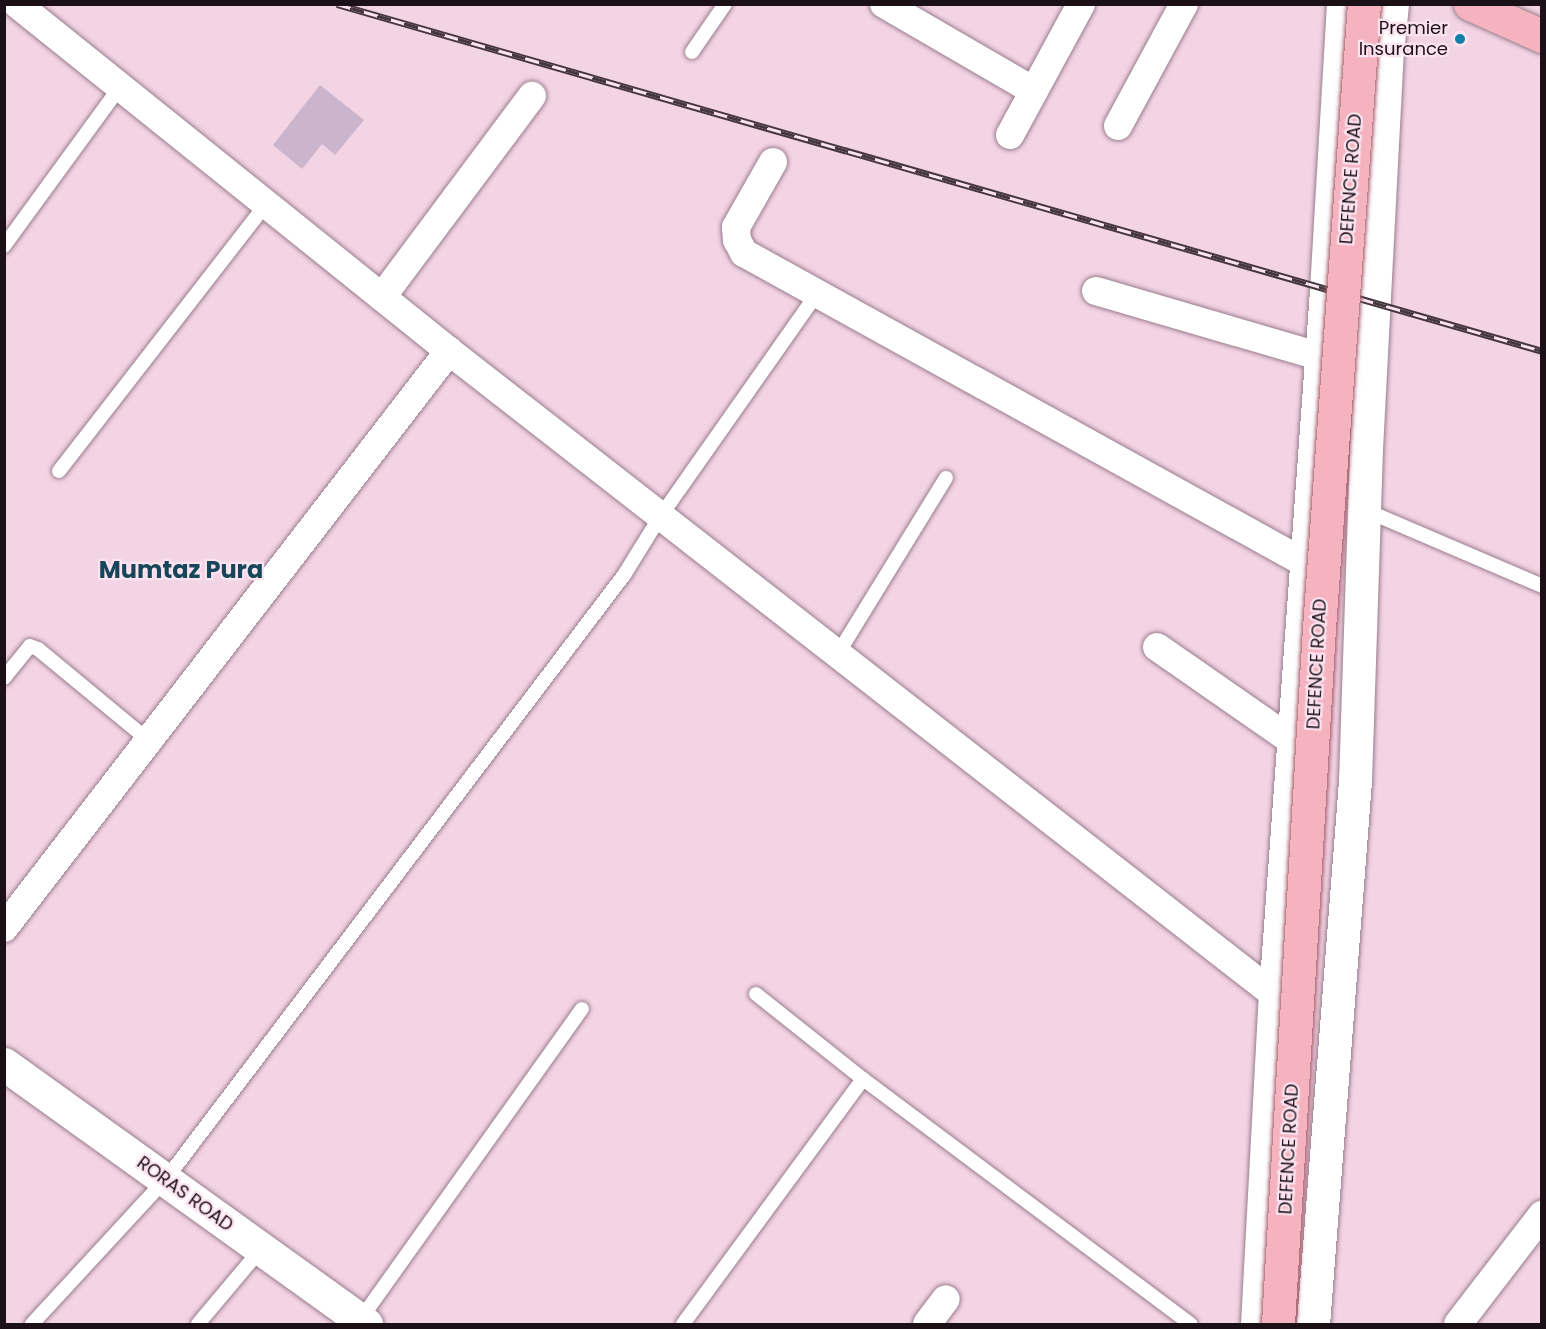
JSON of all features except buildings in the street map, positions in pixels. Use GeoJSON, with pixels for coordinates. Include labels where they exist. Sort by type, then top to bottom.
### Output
{"type":"FeatureCollection","features":[{"type":"Feature","properties":{"kind":"main road","name":"DEFENCE ROAD"},"geometry":{"type":"LineString","coordinates":[[1278,1324],[1318,628],[1364,4]]}},
{"type":"Feature","properties":{"kind":"main road"},"geometry":{"type":"LineString","coordinates":[[1470,4],[1542,36]]}},
{"type":"Feature","properties":{"kind":"street"},"geometry":{"type":"LineString","coordinates":[[17,4],[449,351],[1275,995]]}},
{"type":"Feature","properties":{"kind":"street"},"geometry":{"type":"LineString","coordinates":[[884,4],[1034,91]]}},
{"type":"Feature","properties":{"kind":"street"},"geometry":{"type":"LineString","coordinates":[[1010,135],[1082,4]]}},
{"type":"Feature","properties":{"kind":"street"},"geometry":{"type":"LineString","coordinates":[[1118,126],[1184,4]]}},
{"type":"Feature","properties":{"kind":"street"},"geometry":{"type":"LineString","coordinates":[[1257,1324],[1275,995],[1321,357],[1343,4]]}},
{"type":"Feature","properties":{"kind":"street"},"geometry":{"type":"LineString","coordinates":[[1312,1324],[1355,781],[1386,62],[1392,4]]}},
{"type":"Feature","properties":{"kind":"street"},"geometry":{"type":"LineString","coordinates":[[382,297],[532,96]]}},
{"type":"Feature","properties":{"kind":"street"},"geometry":{"type":"LineString","coordinates":[[774,162],[736,228],[737,240],[744,253],[1305,562]]}},
{"type":"Feature","properties":{"kind":"street"},"geometry":{"type":"LineString","coordinates":[[1095,291],[1321,357]]}},
{"type":"Feature","properties":{"kind":"street"},"geometry":{"type":"LineString","coordinates":[[4,928],[449,351]]}},
{"type":"Feature","properties":{"kind":"street"},"geometry":{"type":"LineString","coordinates":[[1157,647],[1292,741]]}},
{"type":"Feature","properties":{"kind":"street","name":"RORAS ROAD"},"geometry":{"type":"LineString","coordinates":[[4,1064],[363,1322]]}},
{"type":"Feature","properties":{"kind":"street"},"geometry":{"type":"LineString","coordinates":[[1458,1324],[1542,1215]]}},
{"type":"Feature","properties":{"kind":"street"},"geometry":{"type":"LineString","coordinates":[[927,1324],[946,1299]]}},
{"type":"Feature","properties":{"kind":"lane"},"geometry":{"type":"LineString","coordinates":[[4,8],[9,4]]}},
{"type":"Feature","properties":{"kind":"lane"},"geometry":{"type":"LineString","coordinates":[[692,52],[725,4]]}},
{"type":"Feature","properties":{"kind":"lane"},"geometry":{"type":"LineString","coordinates":[[4,246],[120,87]]}},
{"type":"Feature","properties":{"kind":"lane"},"geometry":{"type":"LineString","coordinates":[[59,471],[266,204]]}},
{"type":"Feature","properties":{"kind":"lane"},"geometry":{"type":"LineString","coordinates":[[32,1324],[166,1179],[624,575],[660,517],[818,292]]}},
{"type":"Feature","properties":{"kind":"lane"},"geometry":{"type":"LineString","coordinates":[[837,655],[946,478]]}},
{"type":"Feature","properties":{"kind":"lane"},"geometry":{"type":"LineString","coordinates":[[1365,510],[1542,586]]}},
{"type":"Feature","properties":{"kind":"lane"},"geometry":{"type":"LineString","coordinates":[[4,678],[30,646],[38,649],[148,740]]}},
{"type":"Feature","properties":{"kind":"lane"},"geometry":{"type":"LineString","coordinates":[[756,994],[863,1080],[1190,1324]]}},
{"type":"Feature","properties":{"kind":"lane"},"geometry":{"type":"LineString","coordinates":[[363,1322],[582,1009]]}},
{"type":"Feature","properties":{"kind":"lane"},"geometry":{"type":"LineString","coordinates":[[683,1324],[863,1080]]}},
{"type":"Feature","properties":{"kind":"lane"},"geometry":{"type":"LineString","coordinates":[[198,1324],[261,1250]]}},
{"type":"Feature","properties":{"kind":"railway"},"geometry":{"type":"LineString","coordinates":[[337,4],[1542,351]]}},
{"type":"Feature","properties":{"kind":"place","name":"Premier Insurance"},"geometry":{"type":"Point","coordinates":[1460,39]}},
{"type":"Feature","properties":{"kind":"district","name":"Mumtaz Pura"},"geometry":{"type":"Point","coordinates":[181,570]}}]}
